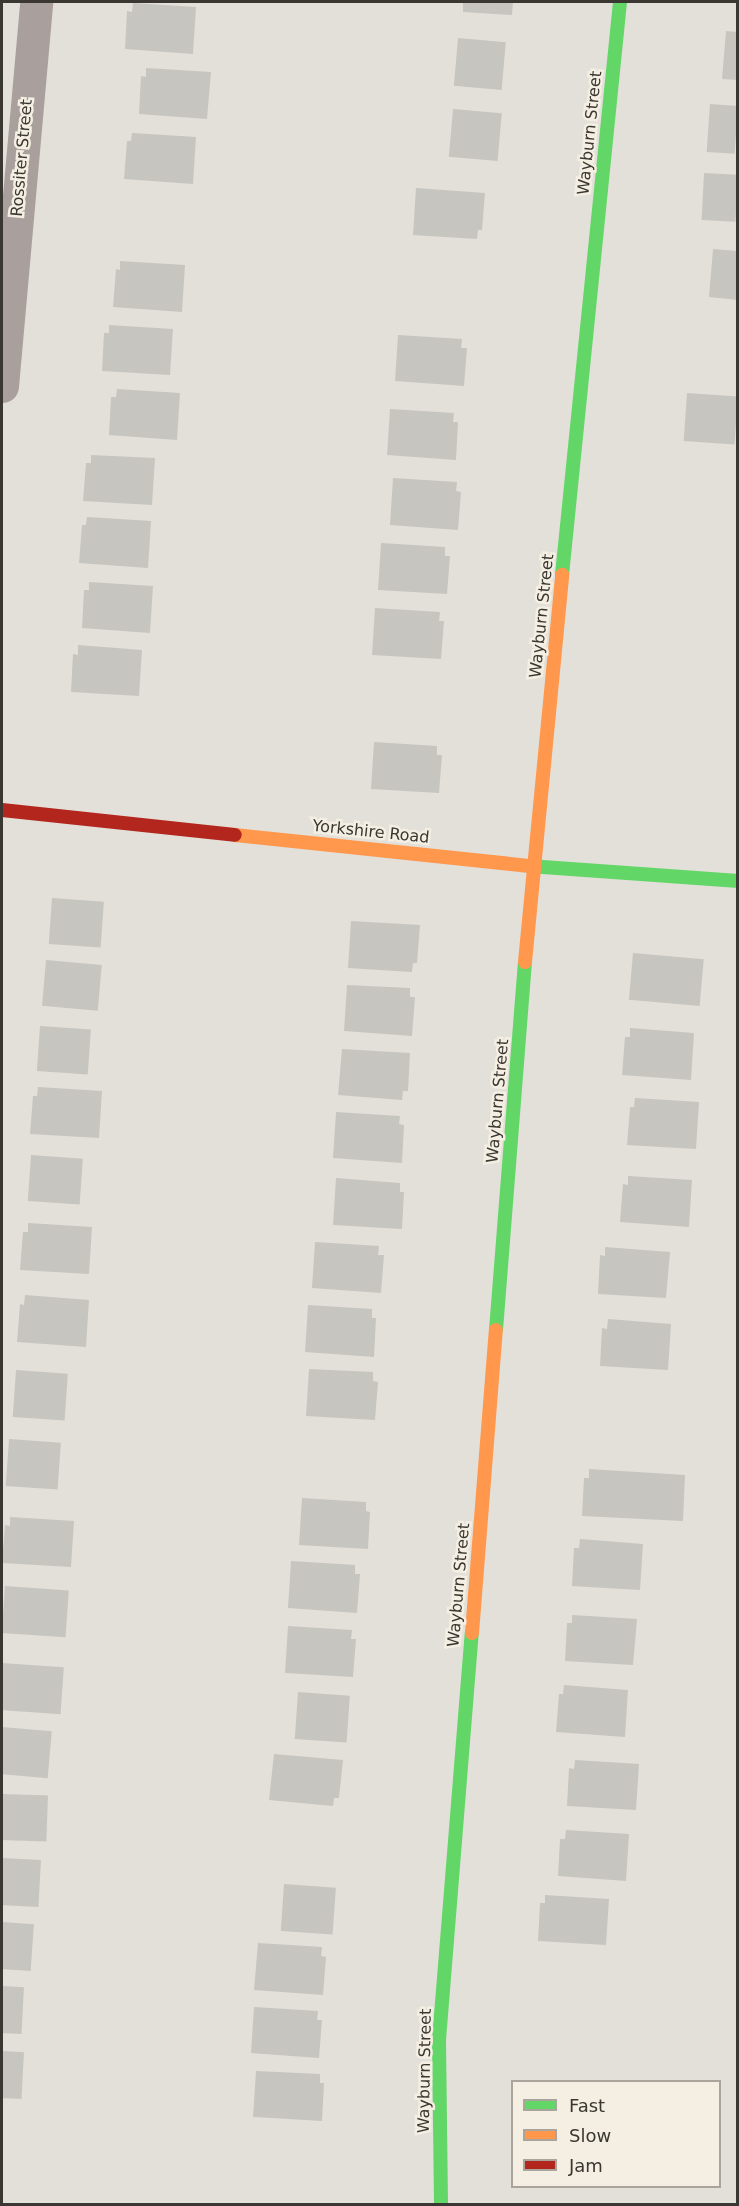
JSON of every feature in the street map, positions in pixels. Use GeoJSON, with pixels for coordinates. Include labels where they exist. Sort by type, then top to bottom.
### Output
{"type":"FeatureCollection","features":[{"type":"Feature","properties":{"kind":"street","name":"Rossiter Street"},"geometry":{"type":"LineString","coordinates":[[2,386],[36,2]]}},
{"type":"Feature","properties":{"kind":"street","name":"Wayburn Street"},"geometry":{"type":"LineString","coordinates":[[441,2205],[440,2029],[533,866],[620,2]]}},
{"type":"Feature","properties":{"kind":"street","name":"Yorkshire Road"},"geometry":{"type":"LineString","coordinates":[[2,810],[533,866],[738,881]]}},
{"type":"Feature","properties":{"kind":"building"},"geometry":{"type":"Polygon","coordinates":[[[463,2],[513,2],[512,15],[463,12],[463,2]]]}},
{"type":"Feature","properties":{"kind":"building"},"geometry":{"type":"Polygon","coordinates":[[[133,3],[196,7],[193,54],[125,49],[127,11],[132,12],[133,3]]]}},
{"type":"Feature","properties":{"kind":"building"},"geometry":{"type":"Polygon","coordinates":[[[726,31],[738,32],[738,80],[722,79],[726,31]]]}},
{"type":"Feature","properties":{"kind":"building"},"geometry":{"type":"Polygon","coordinates":[[[458,38],[506,42],[502,90],[454,86],[458,38]]]}},
{"type":"Feature","properties":{"kind":"building"},"geometry":{"type":"Polygon","coordinates":[[[146,68],[211,72],[207,119],[139,114],[141,76],[146,77],[146,68]]]}},
{"type":"Feature","properties":{"kind":"building"},"geometry":{"type":"Polygon","coordinates":[[[710,104],[738,106],[735,154],[707,152],[710,104]]]}},
{"type":"Feature","properties":{"kind":"building"},"geometry":{"type":"Polygon","coordinates":[[[453,109],[502,113],[498,161],[449,157],[453,109]]]}},
{"type":"Feature","properties":{"kind":"building"},"geometry":{"type":"Polygon","coordinates":[[[132,133],[196,137],[193,184],[124,179],[127,141],[131,141],[132,133]]]}},
{"type":"Feature","properties":{"kind":"building"},"geometry":{"type":"Polygon","coordinates":[[[704,173],[738,175],[735,222],[702,220],[704,173]]]}},
{"type":"Feature","properties":{"kind":"building"},"geometry":{"type":"Polygon","coordinates":[[[416,188],[485,193],[482,230],[478,230],[477,239],[413,235],[416,188]]]}},
{"type":"Feature","properties":{"kind":"building"},"geometry":{"type":"Polygon","coordinates":[[[713,249],[738,251],[738,300],[709,297],[713,249]]]}},
{"type":"Feature","properties":{"kind":"building"},"geometry":{"type":"Polygon","coordinates":[[[120,261],[185,265],[182,312],[113,307],[116,269],[120,270],[120,261]]]}},
{"type":"Feature","properties":{"kind":"building"},"geometry":{"type":"Polygon","coordinates":[[[109,325],[173,329],[170,375],[102,371],[104,333],[109,333],[109,325]]]}},
{"type":"Feature","properties":{"kind":"building"},"geometry":{"type":"Polygon","coordinates":[[[398,335],[462,339],[461,348],[467,348],[464,386],[395,381],[398,335]]]}},
{"type":"Feature","properties":{"kind":"building"},"geometry":{"type":"Polygon","coordinates":[[[117,389],[180,393],[177,440],[109,435],[111,397],[116,397],[117,389]]]}},
{"type":"Feature","properties":{"kind":"building"},"geometry":{"type":"Polygon","coordinates":[[[687,393],[738,397],[735,444],[684,441],[687,393]]]}},
{"type":"Feature","properties":{"kind":"building"},"geometry":{"type":"Polygon","coordinates":[[[390,409],[454,413],[453,422],[458,422],[456,460],[387,455],[390,409]]]}},
{"type":"Feature","properties":{"kind":"building"},"geometry":{"type":"Polygon","coordinates":[[[91,455],[155,458],[152,505],[83,501],[86,463],[91,463],[91,455]]]}},
{"type":"Feature","properties":{"kind":"building"},"geometry":{"type":"Polygon","coordinates":[[[393,478],[457,482],[456,491],[461,492],[458,530],[390,525],[393,478]]]}},
{"type":"Feature","properties":{"kind":"building"},"geometry":{"type":"Polygon","coordinates":[[[87,517],[151,521],[148,568],[79,563],[82,525],[86,525],[87,517]]]}},
{"type":"Feature","properties":{"kind":"building"},"geometry":{"type":"Polygon","coordinates":[[[381,543],[445,547],[445,556],[450,556],[447,594],[378,590],[381,543]]]}},
{"type":"Feature","properties":{"kind":"building"},"geometry":{"type":"Polygon","coordinates":[[[89,582],[153,586],[150,633],[82,628],[84,590],[89,590],[89,582]]]}},
{"type":"Feature","properties":{"kind":"building"},"geometry":{"type":"Polygon","coordinates":[[[375,608],[440,612],[439,621],[444,621],[441,659],[372,655],[375,608]]]}},
{"type":"Feature","properties":{"kind":"building"},"geometry":{"type":"Polygon","coordinates":[[[78,645],[142,650],[139,696],[71,692],[73,654],[78,655],[78,645]]]}},
{"type":"Feature","properties":{"kind":"building"},"geometry":{"type":"Polygon","coordinates":[[[374,742],[437,746],[437,755],[442,755],[439,793],[371,789],[374,742]]]}},
{"type":"Feature","properties":{"kind":"building"},"geometry":{"type":"Polygon","coordinates":[[[52,898],[104,902],[101,948],[49,944],[52,898]]]}},
{"type":"Feature","properties":{"kind":"building"},"geometry":{"type":"Polygon","coordinates":[[[351,921],[420,925],[417,963],[413,963],[412,972],[348,968],[351,921]]]}},
{"type":"Feature","properties":{"kind":"building"},"geometry":{"type":"Polygon","coordinates":[[[633,953],[704,959],[700,1006],[629,1000],[633,953]]]}},
{"type":"Feature","properties":{"kind":"building"},"geometry":{"type":"Polygon","coordinates":[[[46,960],[102,965],[98,1011],[42,1006],[46,960]]]}},
{"type":"Feature","properties":{"kind":"building"},"geometry":{"type":"Polygon","coordinates":[[[347,985],[410,988],[410,997],[415,997],[412,1036],[344,1031],[347,985]]]}},
{"type":"Feature","properties":{"kind":"building"},"geometry":{"type":"Polygon","coordinates":[[[40,1026],[91,1030],[88,1074],[37,1071],[40,1026]]]}},
{"type":"Feature","properties":{"kind":"building"},"geometry":{"type":"Polygon","coordinates":[[[630,1028],[694,1033],[691,1080],[622,1075],[625,1037],[630,1037],[630,1028]]]}},
{"type":"Feature","properties":{"kind":"building"},"geometry":{"type":"Polygon","coordinates":[[[342,1049],[410,1053],[408,1091],[403,1091],[402,1100],[338,1095],[342,1049]]]}},
{"type":"Feature","properties":{"kind":"building"},"geometry":{"type":"Polygon","coordinates":[[[38,1087],[102,1091],[99,1138],[30,1134],[33,1096],[37,1096],[38,1087]]]}},
{"type":"Feature","properties":{"kind":"building"},"geometry":{"type":"Polygon","coordinates":[[[635,1098],[699,1102],[696,1149],[627,1145],[630,1107],[634,1107],[635,1098]]]}},
{"type":"Feature","properties":{"kind":"building"},"geometry":{"type":"Polygon","coordinates":[[[336,1112],[400,1116],[399,1124],[404,1125],[402,1163],[333,1158],[336,1112]]]}},
{"type":"Feature","properties":{"kind":"building"},"geometry":{"type":"Polygon","coordinates":[[[31,1155],[83,1159],[80,1205],[28,1201],[31,1155]]]}},
{"type":"Feature","properties":{"kind":"building"},"geometry":{"type":"Polygon","coordinates":[[[628,1176],[692,1180],[689,1227],[620,1222],[623,1184],[628,1185],[628,1176]]]}},
{"type":"Feature","properties":{"kind":"building"},"geometry":{"type":"Polygon","coordinates":[[[336,1178],[400,1183],[400,1192],[404,1192],[402,1229],[333,1225],[336,1178]]]}},
{"type":"Feature","properties":{"kind":"building"},"geometry":{"type":"Polygon","coordinates":[[[28,1223],[92,1227],[89,1274],[20,1270],[23,1232],[28,1232],[28,1223]]]}},
{"type":"Feature","properties":{"kind":"building"},"geometry":{"type":"Polygon","coordinates":[[[315,1242],[379,1246],[378,1255],[384,1255],[381,1293],[312,1288],[315,1242]]]}},
{"type":"Feature","properties":{"kind":"building"},"geometry":{"type":"Polygon","coordinates":[[[605,1247],[670,1252],[666,1298],[598,1294],[600,1255],[605,1256],[605,1247]]]}},
{"type":"Feature","properties":{"kind":"building"},"geometry":{"type":"Polygon","coordinates":[[[25,1295],[89,1300],[86,1347],[17,1342],[20,1304],[24,1305],[25,1295]]]}},
{"type":"Feature","properties":{"kind":"building"},"geometry":{"type":"Polygon","coordinates":[[[308,1305],[372,1309],[372,1318],[376,1318],[374,1357],[305,1352],[308,1305]]]}},
{"type":"Feature","properties":{"kind":"building"},"geometry":{"type":"Polygon","coordinates":[[[608,1319],[671,1324],[668,1370],[600,1366],[602,1328],[607,1329],[608,1319]]]}},
{"type":"Feature","properties":{"kind":"building"},"geometry":{"type":"Polygon","coordinates":[[[309,1369],[373,1372],[373,1381],[378,1382],[375,1420],[306,1416],[309,1369]]]}},
{"type":"Feature","properties":{"kind":"building"},"geometry":{"type":"Polygon","coordinates":[[[16,1370],[68,1374],[65,1421],[13,1417],[16,1370]]]}},
{"type":"Feature","properties":{"kind":"building"},"geometry":{"type":"Polygon","coordinates":[[[9,1439],[61,1443],[58,1490],[6,1486],[9,1439]]]}},
{"type":"Feature","properties":{"kind":"building"},"geometry":{"type":"Polygon","coordinates":[[[589,1469],[685,1475],[683,1521],[582,1516],[584,1478],[589,1478],[589,1469]]]}},
{"type":"Feature","properties":{"kind":"building"},"geometry":{"type":"Polygon","coordinates":[[[302,1498],[366,1502],[366,1511],[370,1512],[368,1549],[299,1545],[302,1498]]]}},
{"type":"Feature","properties":{"kind":"building"},"geometry":{"type":"Polygon","coordinates":[[[10,1517],[74,1521],[71,1567],[2,1563],[5,1525],[10,1526],[10,1517]]]}},
{"type":"Feature","properties":{"kind":"building"},"geometry":{"type":"Polygon","coordinates":[[[580,1539],[643,1544],[640,1590],[572,1586],[574,1548],[579,1548],[580,1539]]]}},
{"type":"Feature","properties":{"kind":"building"},"geometry":{"type":"Polygon","coordinates":[[[291,1561],[355,1565],[355,1574],[360,1574],[357,1613],[288,1608],[291,1561]]]}},
{"type":"Feature","properties":{"kind":"building"},"geometry":{"type":"Polygon","coordinates":[[[5,1586],[69,1590],[66,1637],[2,1633],[5,1586]]]}},
{"type":"Feature","properties":{"kind":"building"},"geometry":{"type":"Polygon","coordinates":[[[572,1615],[637,1619],[633,1665],[565,1661],[567,1623],[572,1623],[572,1615]]]}},
{"type":"Feature","properties":{"kind":"building"},"geometry":{"type":"Polygon","coordinates":[[[288,1626],[352,1630],[351,1639],[356,1639],[353,1677],[285,1673],[288,1626]]]}},
{"type":"Feature","properties":{"kind":"building"},"geometry":{"type":"Polygon","coordinates":[[[2,1663],[64,1667],[61,1714],[2,1710],[2,1663]]]}},
{"type":"Feature","properties":{"kind":"building"},"geometry":{"type":"Polygon","coordinates":[[[564,1685],[628,1690],[625,1737],[556,1732],[559,1694],[563,1694],[564,1685]]]}},
{"type":"Feature","properties":{"kind":"building"},"geometry":{"type":"Polygon","coordinates":[[[298,1692],[350,1696],[347,1743],[295,1739],[298,1692]]]}},
{"type":"Feature","properties":{"kind":"building"},"geometry":{"type":"Polygon","coordinates":[[[2,1727],[52,1731],[48,1778],[2,1774],[2,1727]]]}},
{"type":"Feature","properties":{"kind":"building"},"geometry":{"type":"Polygon","coordinates":[[[274,1754],[343,1760],[339,1798],[334,1798],[333,1806],[269,1800],[274,1754]]]}},
{"type":"Feature","properties":{"kind":"building"},"geometry":{"type":"Polygon","coordinates":[[[575,1760],[639,1764],[636,1810],[567,1806],[569,1768],[574,1769],[575,1760]]]}},
{"type":"Feature","properties":{"kind":"building"},"geometry":{"type":"Polygon","coordinates":[[[2,1794],[48,1796],[46,1842],[2,1840],[2,1794]]]}},
{"type":"Feature","properties":{"kind":"building"},"geometry":{"type":"Polygon","coordinates":[[[566,1830],[629,1834],[626,1881],[558,1876],[560,1839],[565,1839],[566,1830]]]}},
{"type":"Feature","properties":{"kind":"building"},"geometry":{"type":"Polygon","coordinates":[[[2,1858],[41,1860],[38,1907],[2,1905],[2,1858]]]}},
{"type":"Feature","properties":{"kind":"building"},"geometry":{"type":"Polygon","coordinates":[[[284,1884],[336,1888],[333,1935],[281,1931],[284,1884]]]}},
{"type":"Feature","properties":{"kind":"building"},"geometry":{"type":"Polygon","coordinates":[[[545,1895],[609,1899],[606,1945],[538,1941],[540,1903],[545,1903],[545,1895]]]}},
{"type":"Feature","properties":{"kind":"building"},"geometry":{"type":"Polygon","coordinates":[[[2,1922],[34,1924],[31,1971],[2,1969],[2,1922]]]}},
{"type":"Feature","properties":{"kind":"building"},"geometry":{"type":"Polygon","coordinates":[[[258,1943],[322,1947],[321,1956],[326,1957],[323,1995],[254,1990],[258,1943]]]}},
{"type":"Feature","properties":{"kind":"building"},"geometry":{"type":"Polygon","coordinates":[[[2,1986],[24,1987],[22,2034],[2,2033],[2,1986]]]}},
{"type":"Feature","properties":{"kind":"building"},"geometry":{"type":"Polygon","coordinates":[[[254,2007],[318,2011],[317,2020],[322,2020],[319,2058],[251,2053],[254,2007]]]}},
{"type":"Feature","properties":{"kind":"building"},"geometry":{"type":"Polygon","coordinates":[[[2,2051],[24,2052],[22,2099],[2,2098],[2,2051]]]}},
{"type":"Feature","properties":{"kind":"building"},"geometry":{"type":"Polygon","coordinates":[[[256,2071],[320,2074],[320,2083],[324,2083],[322,2121],[253,2117],[256,2071]]]}},
{"type":"Feature","properties":{"kind":"traffic: fast"},"geometry":{"type":"LineString","coordinates":[[562,575],[620,2]]}},
{"type":"Feature","properties":{"kind":"traffic: fast"},"geometry":{"type":"LineString","coordinates":[[529,866],[738,881]]}},
{"type":"Feature","properties":{"kind":"traffic: fast"},"geometry":{"type":"LineString","coordinates":[[496,1330],[525,962]]}},
{"type":"Feature","properties":{"kind":"traffic: fast"},"geometry":{"type":"LineString","coordinates":[[441,2204],[439,2040],[472,1633]]}},
{"type":"Feature","properties":{"kind":"traffic: slow"},"geometry":{"type":"LineString","coordinates":[[525,962],[562,575]]}},
{"type":"Feature","properties":{"kind":"traffic: slow"},"geometry":{"type":"LineString","coordinates":[[235,835],[529,866]]}},
{"type":"Feature","properties":{"kind":"traffic: slow"},"geometry":{"type":"LineString","coordinates":[[472,1633],[496,1330]]}},
{"type":"Feature","properties":{"kind":"traffic: jam"},"geometry":{"type":"LineString","coordinates":[[2,810],[235,835]]}}]}
